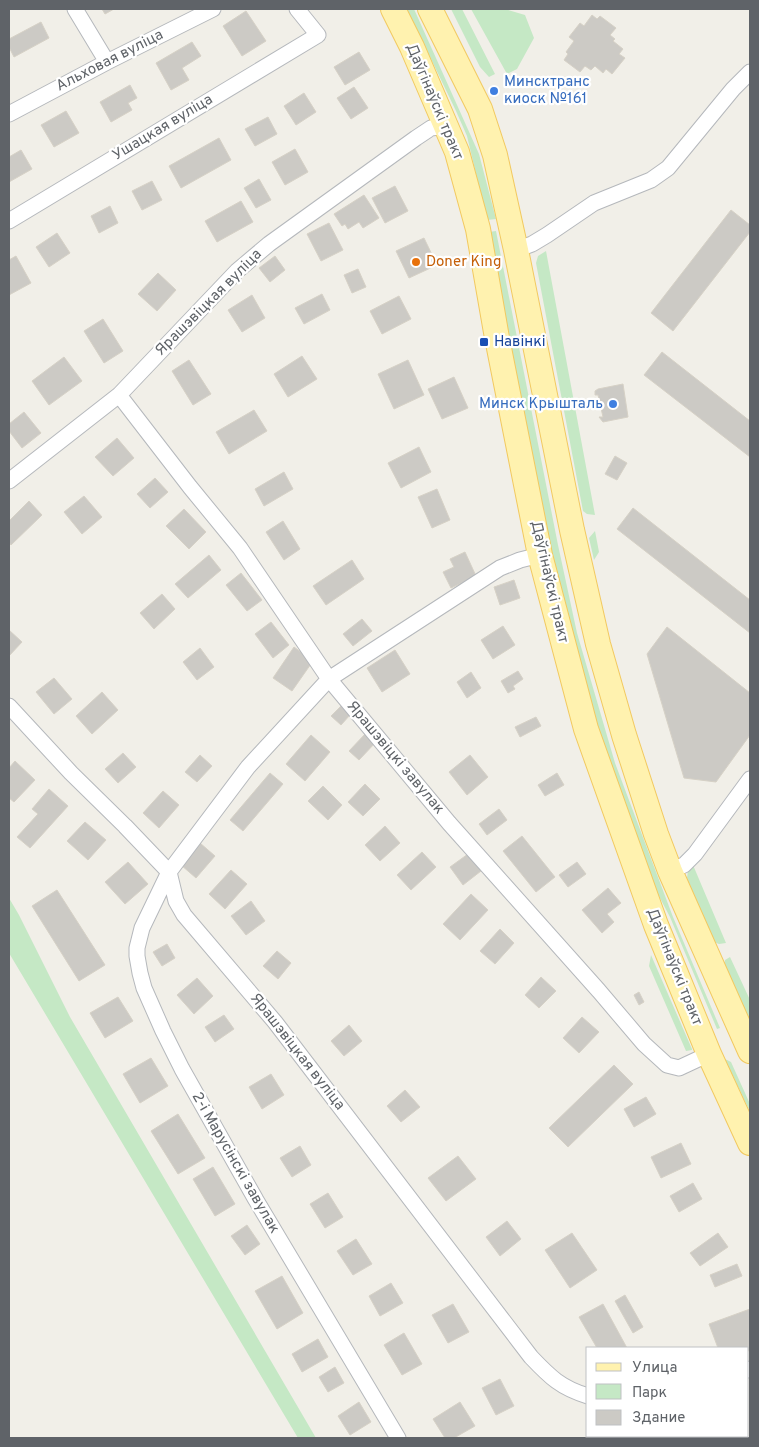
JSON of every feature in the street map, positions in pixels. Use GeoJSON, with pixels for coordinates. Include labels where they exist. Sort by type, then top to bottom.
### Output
{"type":"FeatureCollection","features":[{"type":"Feature","properties":{"kind":"main road","name":"Даўгінаўскі тракт"},"geometry":{"type":"LineString","coordinates":[[393,9],[447,126],[457,152],[478,229],[497,338],[540,555],[586,729],[656,925],[709,1054],[750,1143]]}},
{"type":"Feature","properties":{"kind":"main road"},"geometry":{"type":"LineString","coordinates":[[430,9],[480,109],[495,156],[516,250],[572,530],[598,644],[624,735],[670,871],[747,1045],[709,1054]]}},
{"type":"Feature","properties":{"kind":"street"},"geometry":{"type":"LineString","coordinates":[[75,9],[107,62]]}},
{"type":"Feature","properties":{"kind":"street","name":"Альховая вуліца"},"geometry":{"type":"LineString","coordinates":[[9,114],[213,9]]}},
{"type":"Feature","properties":{"kind":"street","name":"Ушацкая вуліца"},"geometry":{"type":"LineString","coordinates":[[9,221],[318,35],[297,9]]}},
{"type":"Feature","properties":{"kind":"street"},"geometry":{"type":"LineString","coordinates":[[516,250],[548,235],[594,203],[651,180],[668,168],[750,72]]}},
{"type":"Feature","properties":{"kind":"street","name":"Ярашэвіцкая вуліца"},"geometry":{"type":"LineString","coordinates":[[9,481],[119,395],[237,270],[269,244],[423,133],[431,128],[447,126]]}},
{"type":"Feature","properties":{"kind":"street","name":"Ярашэвіцкі завулак"},"geometry":{"type":"LineString","coordinates":[[119,395],[240,548],[329,679],[449,823],[644,1044],[667,1065],[679,1068],[709,1054]]}},
{"type":"Feature","properties":{"kind":"street","name":"2-і Марусінскі завулак"},"geometry":{"type":"LineString","coordinates":[[398,1438],[222,1141],[182,1069],[152,1007],[140,973],[137,956],[138,938],[169,872],[248,767],[329,679],[500,568],[540,555]]}},
{"type":"Feature","properties":{"kind":"street"},"geometry":{"type":"LineString","coordinates":[[9,706],[71,773],[169,872]]}},
{"type":"Feature","properties":{"kind":"street"},"geometry":{"type":"LineString","coordinates":[[670,871],[684,865],[695,854],[750,780]]}},
{"type":"Feature","properties":{"kind":"street","name":"Ярашэвіцкая вуліца"},"geometry":{"type":"LineString","coordinates":[[169,872],[174,896],[184,915],[275,1022],[530,1357],[557,1382],[572,1391],[586,1395]]}},
{"type":"Feature","properties":{"kind":"green space"},"geometry":{"type":"Polygon","coordinates":[[[407,9],[414,9],[479,154],[496,219],[487,220],[467,136],[407,9]]]}},
{"type":"Feature","properties":{"kind":"green space"},"geometry":{"type":"Polygon","coordinates":[[[451,9],[462,9],[495,74],[489,77],[480,67],[451,9]]]}},
{"type":"Feature","properties":{"kind":"green space"},"geometry":{"type":"Polygon","coordinates":[[[471,9],[505,9],[525,15],[534,38],[517,69],[507,74],[471,9]]]}},
{"type":"Feature","properties":{"kind":"green space"},"geometry":{"type":"Polygon","coordinates":[[[496,231],[577,633],[615,763],[673,917],[720,1028],[717,1029],[670,917],[651,881],[594,720],[551,550],[489,232],[496,231]]]}},
{"type":"Feature","properties":{"kind":"green space"},"geometry":{"type":"Polygon","coordinates":[[[546,251],[595,515],[587,514],[583,511],[536,263],[538,256],[546,251]]]}},
{"type":"Feature","properties":{"kind":"green space"},"geometry":{"type":"Polygon","coordinates":[[[595,531],[599,552],[594,560],[589,538],[595,531]]]}},
{"type":"Feature","properties":{"kind":"green space"},"geometry":{"type":"Polygon","coordinates":[[[693,865],[726,943],[719,944],[714,942],[687,878],[688,870],[693,865]]]}},
{"type":"Feature","properties":{"kind":"green space"},"geometry":{"type":"Polygon","coordinates":[[[9,898],[70,1017],[316,1438],[298,1438],[9,953],[9,898]]]}},
{"type":"Feature","properties":{"kind":"green space"},"geometry":{"type":"Polygon","coordinates":[[[651,955],[692,1050],[686,1051],[649,966],[651,955]]]}},
{"type":"Feature","properties":{"kind":"green space"},"geometry":{"type":"Polygon","coordinates":[[[730,957],[750,1000],[750,1024],[724,967],[725,960],[730,957]]]}},
{"type":"Feature","properties":{"kind":"green space"},"geometry":{"type":"Polygon","coordinates":[[[725,1059],[731,1062],[750,1104],[750,1112],[725,1059]]]}},
{"type":"Feature","properties":{"kind":"building"},"geometry":{"type":"Polygon","coordinates":[[[102,9],[114,9],[105,14],[102,9]]]}},
{"type":"Feature","properties":{"kind":"building"},"geometry":{"type":"Polygon","coordinates":[[[246,11],[266,41],[242,56],[223,26],[246,11]]]}},
{"type":"Feature","properties":{"kind":"building"},"geometry":{"type":"Polygon","coordinates":[[[592,15],[597,19],[600,16],[616,28],[610,35],[615,39],[613,41],[623,49],[619,54],[625,58],[612,74],[606,69],[603,73],[595,66],[591,70],[585,66],[580,72],[564,60],[568,54],[566,52],[574,41],[569,37],[580,23],[584,26],[592,15]]]}},
{"type":"Feature","properties":{"kind":"building"},"geometry":{"type":"Polygon","coordinates":[[[41,22],[49,38],[14,57],[9,47],[9,39],[41,22]]]}},
{"type":"Feature","properties":{"kind":"building"},"geometry":{"type":"Polygon","coordinates":[[[192,42],[201,56],[182,68],[189,80],[171,90],[156,63],[192,42]]]}},
{"type":"Feature","properties":{"kind":"building"},"geometry":{"type":"Polygon","coordinates":[[[359,52],[370,70],[345,85],[334,67],[359,52]]]}},
{"type":"Feature","properties":{"kind":"building"},"geometry":{"type":"Polygon","coordinates":[[[130,85],[137,98],[128,103],[132,110],[111,122],[100,102],[130,85]]]}},
{"type":"Feature","properties":{"kind":"building"},"geometry":{"type":"Polygon","coordinates":[[[354,87],[368,108],[351,119],[337,98],[354,87]]]}},
{"type":"Feature","properties":{"kind":"building"},"geometry":{"type":"Polygon","coordinates":[[[304,93],[316,112],[296,125],[284,106],[304,93]]]}},
{"type":"Feature","properties":{"kind":"building"},"geometry":{"type":"Polygon","coordinates":[[[66,111],[79,133],[54,147],[41,125],[66,111]]]}},
{"type":"Feature","properties":{"kind":"building"},"geometry":{"type":"Polygon","coordinates":[[[268,117],[277,134],[255,146],[245,129],[268,117]]]}},
{"type":"Feature","properties":{"kind":"building"},"geometry":{"type":"Polygon","coordinates":[[[219,138],[231,160],[181,188],[169,166],[219,138]]]}},
{"type":"Feature","properties":{"kind":"building"},"geometry":{"type":"Polygon","coordinates":[[[295,149],[308,172],[285,185],[272,162],[295,149]]]}},
{"type":"Feature","properties":{"kind":"building"},"geometry":{"type":"Polygon","coordinates":[[[21,150],[32,169],[9,182],[9,157],[21,150]]]}},
{"type":"Feature","properties":{"kind":"building"},"geometry":{"type":"Polygon","coordinates":[[[259,179],[271,200],[256,208],[244,188],[259,179]]]}},
{"type":"Feature","properties":{"kind":"building"},"geometry":{"type":"Polygon","coordinates":[[[152,181],[162,200],[142,210],[132,191],[152,181]]]}},
{"type":"Feature","properties":{"kind":"building"},"geometry":{"type":"Polygon","coordinates":[[[395,186],[408,211],[385,223],[372,198],[395,186]]]}},
{"type":"Feature","properties":{"kind":"building"},"geometry":{"type":"Polygon","coordinates":[[[364,195],[379,218],[363,228],[359,222],[348,229],[345,224],[342,226],[334,214],[364,195]]]}},
{"type":"Feature","properties":{"kind":"building"},"geometry":{"type":"Polygon","coordinates":[[[241,201],[253,222],[217,242],[205,221],[241,201]]]}},
{"type":"Feature","properties":{"kind":"building"},"geometry":{"type":"Polygon","coordinates":[[[110,206],[118,223],[99,233],[91,216],[110,206]]]}},
{"type":"Feature","properties":{"kind":"building"},"geometry":{"type":"Polygon","coordinates":[[[731,210],[750,225],[750,232],[673,331],[651,313],[731,210]]]}},
{"type":"Feature","properties":{"kind":"building"},"geometry":{"type":"Polygon","coordinates":[[[329,223],[343,250],[321,261],[307,234],[329,223]]]}},
{"type":"Feature","properties":{"kind":"building"},"geometry":{"type":"Polygon","coordinates":[[[57,233],[70,253],[49,267],[36,247],[57,233]]]}},
{"type":"Feature","properties":{"kind":"building"},"geometry":{"type":"Polygon","coordinates":[[[424,238],[437,265],[409,278],[396,251],[424,238]]]}},
{"type":"Feature","properties":{"kind":"building"},"geometry":{"type":"Polygon","coordinates":[[[16,256],[31,283],[9,295],[9,260],[16,256]]]}},
{"type":"Feature","properties":{"kind":"building"},"geometry":{"type":"Polygon","coordinates":[[[275,256],[285,270],[270,282],[259,268],[275,256]]]}},
{"type":"Feature","properties":{"kind":"building"},"geometry":{"type":"Polygon","coordinates":[[[358,269],[366,287],[352,293],[344,275],[358,269]]]}},
{"type":"Feature","properties":{"kind":"building"},"geometry":{"type":"Polygon","coordinates":[[[158,273],[176,290],[157,311],[138,294],[158,273]]]}},
{"type":"Feature","properties":{"kind":"building"},"geometry":{"type":"Polygon","coordinates":[[[322,294],[330,310],[304,324],[295,308],[322,294]]]}},
{"type":"Feature","properties":{"kind":"building"},"geometry":{"type":"Polygon","coordinates":[[[252,295],[265,318],[242,332],[228,310],[252,295]]]}},
{"type":"Feature","properties":{"kind":"building"},"geometry":{"type":"Polygon","coordinates":[[[399,296],[411,319],[382,334],[370,311],[399,296]]]}},
{"type":"Feature","properties":{"kind":"building"},"geometry":{"type":"Polygon","coordinates":[[[103,319],[123,351],[104,363],[84,331],[103,319]]]}},
{"type":"Feature","properties":{"kind":"building"},"geometry":{"type":"Polygon","coordinates":[[[662,352],[750,421],[750,457],[644,375],[662,352]]]}},
{"type":"Feature","properties":{"kind":"building"},"geometry":{"type":"Polygon","coordinates":[[[302,356],[317,379],[288,397],[274,374],[302,356]]]}},
{"type":"Feature","properties":{"kind":"building"},"geometry":{"type":"Polygon","coordinates":[[[64,357],[82,381],[49,405],[32,381],[64,357]]]}},
{"type":"Feature","properties":{"kind":"building"},"geometry":{"type":"Polygon","coordinates":[[[189,360],[211,394],[193,405],[172,371],[189,360]]]}},
{"type":"Feature","properties":{"kind":"building"},"geometry":{"type":"Polygon","coordinates":[[[408,360],[424,395],[394,409],[378,374],[408,360]]]}},
{"type":"Feature","properties":{"kind":"building"},"geometry":{"type":"Polygon","coordinates":[[[454,377],[468,408],[442,419],[428,389],[454,377]]]}},
{"type":"Feature","properties":{"kind":"building"},"geometry":{"type":"Polygon","coordinates":[[[623,384],[628,417],[603,422],[599,417],[603,417],[598,395],[595,395],[595,391],[623,384]]]}},
{"type":"Feature","properties":{"kind":"building"},"geometry":{"type":"Polygon","coordinates":[[[254,410],[267,431],[229,454],[216,432],[254,410]]]}},
{"type":"Feature","properties":{"kind":"building"},"geometry":{"type":"Polygon","coordinates":[[[24,412],[41,433],[22,448],[9,431],[9,424],[24,412]]]}},
{"type":"Feature","properties":{"kind":"building"},"geometry":{"type":"Polygon","coordinates":[[[117,438],[134,458],[113,476],[95,457],[117,438]]]}},
{"type":"Feature","properties":{"kind":"building"},"geometry":{"type":"Polygon","coordinates":[[[419,447],[431,472],[401,488],[388,463],[419,447]]]}},
{"type":"Feature","properties":{"kind":"building"},"geometry":{"type":"Polygon","coordinates":[[[615,456],[627,463],[617,480],[605,474],[615,456]]]}},
{"type":"Feature","properties":{"kind":"building"},"geometry":{"type":"Polygon","coordinates":[[[284,472],[293,489],[264,506],[255,489],[284,472]]]}},
{"type":"Feature","properties":{"kind":"building"},"geometry":{"type":"Polygon","coordinates":[[[155,478],[168,492],[150,508],[137,494],[155,478]]]}},
{"type":"Feature","properties":{"kind":"building"},"geometry":{"type":"Polygon","coordinates":[[[437,489],[450,520],[432,528],[418,497],[437,489]]]}},
{"type":"Feature","properties":{"kind":"building"},"geometry":{"type":"Polygon","coordinates":[[[84,496],[102,517],[82,534],[64,512],[84,496]]]}},
{"type":"Feature","properties":{"kind":"building"},"geometry":{"type":"Polygon","coordinates":[[[29,501],[42,515],[11,545],[9,542],[9,521],[29,501]]]}},
{"type":"Feature","properties":{"kind":"building"},"geometry":{"type":"Polygon","coordinates":[[[633,508],[750,600],[750,633],[617,529],[633,508]]]}},
{"type":"Feature","properties":{"kind":"building"},"geometry":{"type":"Polygon","coordinates":[[[184,509],[206,532],[189,549],[166,526],[184,509]]]}},
{"type":"Feature","properties":{"kind":"building"},"geometry":{"type":"Polygon","coordinates":[[[283,521],[300,549],[284,560],[266,532],[283,521]]]}},
{"type":"Feature","properties":{"kind":"building"},"geometry":{"type":"Polygon","coordinates":[[[465,552],[476,576],[451,588],[443,572],[454,567],[450,559],[465,552]]]}},
{"type":"Feature","properties":{"kind":"building"},"geometry":{"type":"Polygon","coordinates":[[[209,555],[221,570],[188,598],[175,584],[209,555]]]}},
{"type":"Feature","properties":{"kind":"building"},"geometry":{"type":"Polygon","coordinates":[[[352,560],[364,579],[326,605],[313,586],[352,560]]]}},
{"type":"Feature","properties":{"kind":"building"},"geometry":{"type":"Polygon","coordinates":[[[241,573],[262,600],[247,611],[226,585],[241,573]]]}},
{"type":"Feature","properties":{"kind":"building"},"geometry":{"type":"Polygon","coordinates":[[[514,580],[520,598],[500,605],[494,587],[514,580]]]}},
{"type":"Feature","properties":{"kind":"building"},"geometry":{"type":"Polygon","coordinates":[[[162,594],[175,609],[154,629],[140,613],[162,594]]]}},
{"type":"Feature","properties":{"kind":"building"},"geometry":{"type":"Polygon","coordinates":[[[362,619],[372,631],[353,646],[343,634],[362,619]]]}},
{"type":"Feature","properties":{"kind":"building"},"geometry":{"type":"Polygon","coordinates":[[[271,622],[289,645],[273,658],[255,634],[271,622]]]}},
{"type":"Feature","properties":{"kind":"building"},"geometry":{"type":"Polygon","coordinates":[[[503,626],[515,645],[493,659],[481,640],[503,626]]]}},
{"type":"Feature","properties":{"kind":"building"},"geometry":{"type":"Polygon","coordinates":[[[667,627],[750,693],[750,735],[716,782],[684,778],[647,654],[667,627]]]}},
{"type":"Feature","properties":{"kind":"building"},"geometry":{"type":"Polygon","coordinates":[[[9,630],[22,642],[9,656],[9,630]]]}},
{"type":"Feature","properties":{"kind":"building"},"geometry":{"type":"Polygon","coordinates":[[[294,647],[313,661],[292,691],[273,678],[294,647]]]}},
{"type":"Feature","properties":{"kind":"building"},"geometry":{"type":"Polygon","coordinates":[[[200,648],[214,667],[197,680],[183,662],[200,648]]]}},
{"type":"Feature","properties":{"kind":"building"},"geometry":{"type":"Polygon","coordinates":[[[395,650],[410,674],[382,692],[367,668],[395,650]]]}},
{"type":"Feature","properties":{"kind":"building"},"geometry":{"type":"Polygon","coordinates":[[[518,671],[523,679],[513,686],[515,689],[508,693],[501,681],[518,671]]]}},
{"type":"Feature","properties":{"kind":"building"},"geometry":{"type":"Polygon","coordinates":[[[471,672],[481,688],[467,698],[457,682],[471,672]]]}},
{"type":"Feature","properties":{"kind":"building"},"geometry":{"type":"Polygon","coordinates":[[[54,678],[72,699],[54,714],[36,692],[54,678]]]}},
{"type":"Feature","properties":{"kind":"building"},"geometry":{"type":"Polygon","coordinates":[[[102,692],[118,710],[92,734],[76,716],[102,692]]]}},
{"type":"Feature","properties":{"kind":"building"},"geometry":{"type":"Polygon","coordinates":[[[341,706],[350,715],[341,725],[331,716],[341,706]]]}},
{"type":"Feature","properties":{"kind":"building"},"geometry":{"type":"Polygon","coordinates":[[[536,717],[541,726],[520,737],[515,727],[536,717]]]}},
{"type":"Feature","properties":{"kind":"building"},"geometry":{"type":"Polygon","coordinates":[[[366,733],[376,742],[359,760],[349,751],[366,733]]]}},
{"type":"Feature","properties":{"kind":"building"},"geometry":{"type":"Polygon","coordinates":[[[311,735],[330,752],[305,781],[286,764],[311,735]]]}},
{"type":"Feature","properties":{"kind":"building"},"geometry":{"type":"Polygon","coordinates":[[[123,753],[136,767],[118,783],[105,769],[123,753]]]}},
{"type":"Feature","properties":{"kind":"building"},"geometry":{"type":"Polygon","coordinates":[[[200,755],[212,766],[197,782],[185,772],[200,755]]]}},
{"type":"Feature","properties":{"kind":"building"},"geometry":{"type":"Polygon","coordinates":[[[470,755],[488,777],[467,795],[449,772],[470,755]]]}},
{"type":"Feature","properties":{"kind":"building"},"geometry":{"type":"Polygon","coordinates":[[[15,761],[35,780],[14,802],[9,798],[9,768],[15,761]]]}},
{"type":"Feature","properties":{"kind":"building"},"geometry":{"type":"Polygon","coordinates":[[[270,773],[283,784],[243,831],[230,820],[270,773]]]}},
{"type":"Feature","properties":{"kind":"building"},"geometry":{"type":"Polygon","coordinates":[[[557,773],[564,785],[545,796],[538,785],[557,773]]]}},
{"type":"Feature","properties":{"kind":"building"},"geometry":{"type":"Polygon","coordinates":[[[365,784],[380,799],[363,816],[348,802],[365,784]]]}},
{"type":"Feature","properties":{"kind":"building"},"geometry":{"type":"Polygon","coordinates":[[[323,786],[342,805],[328,820],[308,801],[323,786]]]}},
{"type":"Feature","properties":{"kind":"building"},"geometry":{"type":"Polygon","coordinates":[[[49,789],[68,806],[30,848],[17,837],[38,814],[32,809],[49,789]]]}},
{"type":"Feature","properties":{"kind":"building"},"geometry":{"type":"Polygon","coordinates":[[[163,791],[179,805],[159,828],[143,813],[163,791]]]}},
{"type":"Feature","properties":{"kind":"building"},"geometry":{"type":"Polygon","coordinates":[[[499,809],[507,820],[487,835],[479,824],[499,809]]]}},
{"type":"Feature","properties":{"kind":"building"},"geometry":{"type":"Polygon","coordinates":[[[85,822],[106,840],[88,860],[67,841],[85,822]]]}},
{"type":"Feature","properties":{"kind":"building"},"geometry":{"type":"Polygon","coordinates":[[[385,826],[400,843],[380,861],[365,845],[385,826]]]}},
{"type":"Feature","properties":{"kind":"building"},"geometry":{"type":"Polygon","coordinates":[[[522,836],[555,877],[536,892],[503,851],[522,836]]]}},
{"type":"Feature","properties":{"kind":"building"},"geometry":{"type":"Polygon","coordinates":[[[200,843],[215,856],[196,878],[181,865],[200,843]]]}},
{"type":"Feature","properties":{"kind":"building"},"geometry":{"type":"Polygon","coordinates":[[[422,852],[436,867],[411,890],[397,875],[422,852]]]}},
{"type":"Feature","properties":{"kind":"building"},"geometry":{"type":"Polygon","coordinates":[[[468,854],[481,871],[463,885],[450,867],[468,854]]]}},
{"type":"Feature","properties":{"kind":"building"},"geometry":{"type":"Polygon","coordinates":[[[128,862],[148,884],[125,904],[105,882],[128,862]]]}},
{"type":"Feature","properties":{"kind":"building"},"geometry":{"type":"Polygon","coordinates":[[[577,862],[586,874],[568,887],[559,875],[577,862]]]}},
{"type":"Feature","properties":{"kind":"building"},"geometry":{"type":"Polygon","coordinates":[[[231,870],[247,884],[225,909],[209,894],[231,870]]]}},
{"type":"Feature","properties":{"kind":"building"},"geometry":{"type":"Polygon","coordinates":[[[608,888],[621,903],[607,914],[614,922],[602,933],[582,910],[608,888]]]}},
{"type":"Feature","properties":{"kind":"building"},"geometry":{"type":"Polygon","coordinates":[[[57,890],[105,965],[79,981],[32,906],[57,890]]]}},
{"type":"Feature","properties":{"kind":"building"},"geometry":{"type":"Polygon","coordinates":[[[471,894],[488,910],[460,940],[443,924],[471,894]]]}},
{"type":"Feature","properties":{"kind":"building"},"geometry":{"type":"Polygon","coordinates":[[[251,901],[265,921],[246,935],[231,916],[251,901]]]}},
{"type":"Feature","properties":{"kind":"building"},"geometry":{"type":"Polygon","coordinates":[[[500,929],[514,943],[495,964],[480,951],[500,929]]]}},
{"type":"Feature","properties":{"kind":"building"},"geometry":{"type":"Polygon","coordinates":[[[167,944],[175,958],[162,966],[153,952],[167,944]]]}},
{"type":"Feature","properties":{"kind":"building"},"geometry":{"type":"Polygon","coordinates":[[[277,951],[291,963],[278,979],[263,966],[277,951]]]}},
{"type":"Feature","properties":{"kind":"building"},"geometry":{"type":"Polygon","coordinates":[[[541,977],[556,991],[539,1008],[525,995],[541,977]]]}},
{"type":"Feature","properties":{"kind":"building"},"geometry":{"type":"Polygon","coordinates":[[[197,978],[213,996],[194,1014],[177,995],[197,978]]]}},
{"type":"Feature","properties":{"kind":"building"},"geometry":{"type":"Polygon","coordinates":[[[639,992],[644,1002],[639,1005],[634,995],[639,992]]]}},
{"type":"Feature","properties":{"kind":"building"},"geometry":{"type":"Polygon","coordinates":[[[118,997],[133,1021],[105,1038],[90,1013],[118,997]]]}},
{"type":"Feature","properties":{"kind":"building"},"geometry":{"type":"Polygon","coordinates":[[[224,1015],[234,1029],[215,1042],[205,1027],[224,1015]]]}},
{"type":"Feature","properties":{"kind":"building"},"geometry":{"type":"Polygon","coordinates":[[[582,1017],[599,1032],[579,1053],[563,1038],[582,1017]]]}},
{"type":"Feature","properties":{"kind":"building"},"geometry":{"type":"Polygon","coordinates":[[[349,1025],[362,1041],[344,1056],[331,1041],[349,1025]]]}},
{"type":"Feature","properties":{"kind":"building"},"geometry":{"type":"Polygon","coordinates":[[[151,1058],[168,1086],[140,1103],[123,1074],[151,1058]]]}},
{"type":"Feature","properties":{"kind":"building"},"geometry":{"type":"Polygon","coordinates":[[[614,1065],[633,1084],[568,1147],[549,1128],[614,1065]]]}},
{"type":"Feature","properties":{"kind":"building"},"geometry":{"type":"Polygon","coordinates":[[[271,1074],[284,1095],[262,1109],[249,1087],[271,1074]]]}},
{"type":"Feature","properties":{"kind":"building"},"geometry":{"type":"Polygon","coordinates":[[[405,1090],[420,1107],[401,1122],[387,1106],[405,1090]]]}},
{"type":"Feature","properties":{"kind":"building"},"geometry":{"type":"Polygon","coordinates":[[[646,1097],[656,1114],[634,1127],[624,1109],[646,1097]]]}},
{"type":"Feature","properties":{"kind":"building"},"geometry":{"type":"Polygon","coordinates":[[[178,1114],[205,1158],[178,1174],[151,1131],[178,1114]]]}},
{"type":"Feature","properties":{"kind":"building"},"geometry":{"type":"Polygon","coordinates":[[[681,1143],[691,1164],[661,1178],[651,1157],[681,1143]]]}},
{"type":"Feature","properties":{"kind":"building"},"geometry":{"type":"Polygon","coordinates":[[[300,1146],[311,1165],[292,1177],[280,1158],[300,1146]]]}},
{"type":"Feature","properties":{"kind":"building"},"geometry":{"type":"Polygon","coordinates":[[[458,1156],[476,1179],[446,1201],[428,1178],[458,1156]]]}},
{"type":"Feature","properties":{"kind":"building"},"geometry":{"type":"Polygon","coordinates":[[[213,1167],[235,1204],[215,1216],[193,1179],[213,1167]]]}},
{"type":"Feature","properties":{"kind":"building"},"geometry":{"type":"Polygon","coordinates":[[[693,1183],[702,1199],[679,1212],[670,1196],[693,1183]]]}},
{"type":"Feature","properties":{"kind":"building"},"geometry":{"type":"Polygon","coordinates":[[[328,1193],[343,1217],[325,1228],[310,1204],[328,1193]]]}},
{"type":"Feature","properties":{"kind":"building"},"geometry":{"type":"Polygon","coordinates":[[[507,1221],[521,1239],[500,1256],[486,1237],[507,1221]]]}},
{"type":"Feature","properties":{"kind":"building"},"geometry":{"type":"Polygon","coordinates":[[[247,1225],[260,1244],[245,1255],[231,1236],[247,1225]]]}},
{"type":"Feature","properties":{"kind":"building"},"geometry":{"type":"Polygon","coordinates":[[[572,1233],[597,1270],[570,1288],[545,1250],[572,1233]]]}},
{"type":"Feature","properties":{"kind":"building"},"geometry":{"type":"Polygon","coordinates":[[[718,1233],[728,1247],[700,1266],[690,1253],[718,1233]]]}},
{"type":"Feature","properties":{"kind":"building"},"geometry":{"type":"Polygon","coordinates":[[[356,1239],[372,1264],[353,1275],[337,1251],[356,1239]]]}},
{"type":"Feature","properties":{"kind":"building"},"geometry":{"type":"Polygon","coordinates":[[[737,1264],[742,1276],[715,1287],[710,1275],[737,1264]]]}},
{"type":"Feature","properties":{"kind":"building"},"geometry":{"type":"Polygon","coordinates":[[[282,1276],[303,1313],[277,1329],[255,1291],[282,1276]]]}},
{"type":"Feature","properties":{"kind":"building"},"geometry":{"type":"Polygon","coordinates":[[[391,1283],[403,1303],[380,1316],[369,1296],[391,1283]]]}},
{"type":"Feature","properties":{"kind":"building"},"geometry":{"type":"Polygon","coordinates":[[[625,1295],[643,1327],[633,1333],[615,1301],[625,1295]]]}},
{"type":"Feature","properties":{"kind":"building"},"geometry":{"type":"Polygon","coordinates":[[[453,1304],[469,1332],[448,1343],[432,1315],[453,1304]]]}},
{"type":"Feature","properties":{"kind":"building"},"geometry":{"type":"Polygon","coordinates":[[[603,1304],[626,1347],[596,1347],[579,1317],[603,1304]]]}},
{"type":"Feature","properties":{"kind":"building"},"geometry":{"type":"Polygon","coordinates":[[[750,1309],[750,1350],[749,1347],[718,1347],[709,1324],[750,1309]]]}},
{"type":"Feature","properties":{"kind":"building"},"geometry":{"type":"Polygon","coordinates":[[[404,1333],[422,1364],[402,1375],[384,1345],[404,1333]]]}},
{"type":"Feature","properties":{"kind":"building"},"geometry":{"type":"Polygon","coordinates":[[[318,1339],[328,1357],[302,1372],[292,1354],[318,1339]]]}},
{"type":"Feature","properties":{"kind":"building"},"geometry":{"type":"Polygon","coordinates":[[[335,1367],[344,1383],[328,1392],[319,1377],[335,1367]]]}},
{"type":"Feature","properties":{"kind":"building"},"geometry":{"type":"Polygon","coordinates":[[[500,1379],[514,1406],[496,1415],[482,1388],[500,1379]]]}},
{"type":"Feature","properties":{"kind":"building"},"geometry":{"type":"Polygon","coordinates":[[[359,1402],[371,1422],[350,1435],[338,1416],[359,1402]]]}},
{"type":"Feature","properties":{"kind":"building"},"geometry":{"type":"Polygon","coordinates":[[[460,1402],[475,1426],[454,1438],[445,1438],[433,1419],[460,1402]]]}},
{"type":"Feature","properties":{"kind":"place","name":"Минсктранс киоск №161"},"geometry":{"type":"Point","coordinates":[494,91]}},
{"type":"Feature","properties":{"kind":"place","name":"Doner King"},"geometry":{"type":"Point","coordinates":[416,262]}},
{"type":"Feature","properties":{"kind":"place","name":"Навінкі"},"geometry":{"type":"Point","coordinates":[484,342]}},
{"type":"Feature","properties":{"kind":"place","name":"Минск Крышталь"},"geometry":{"type":"Point","coordinates":[613,404]}}]}
